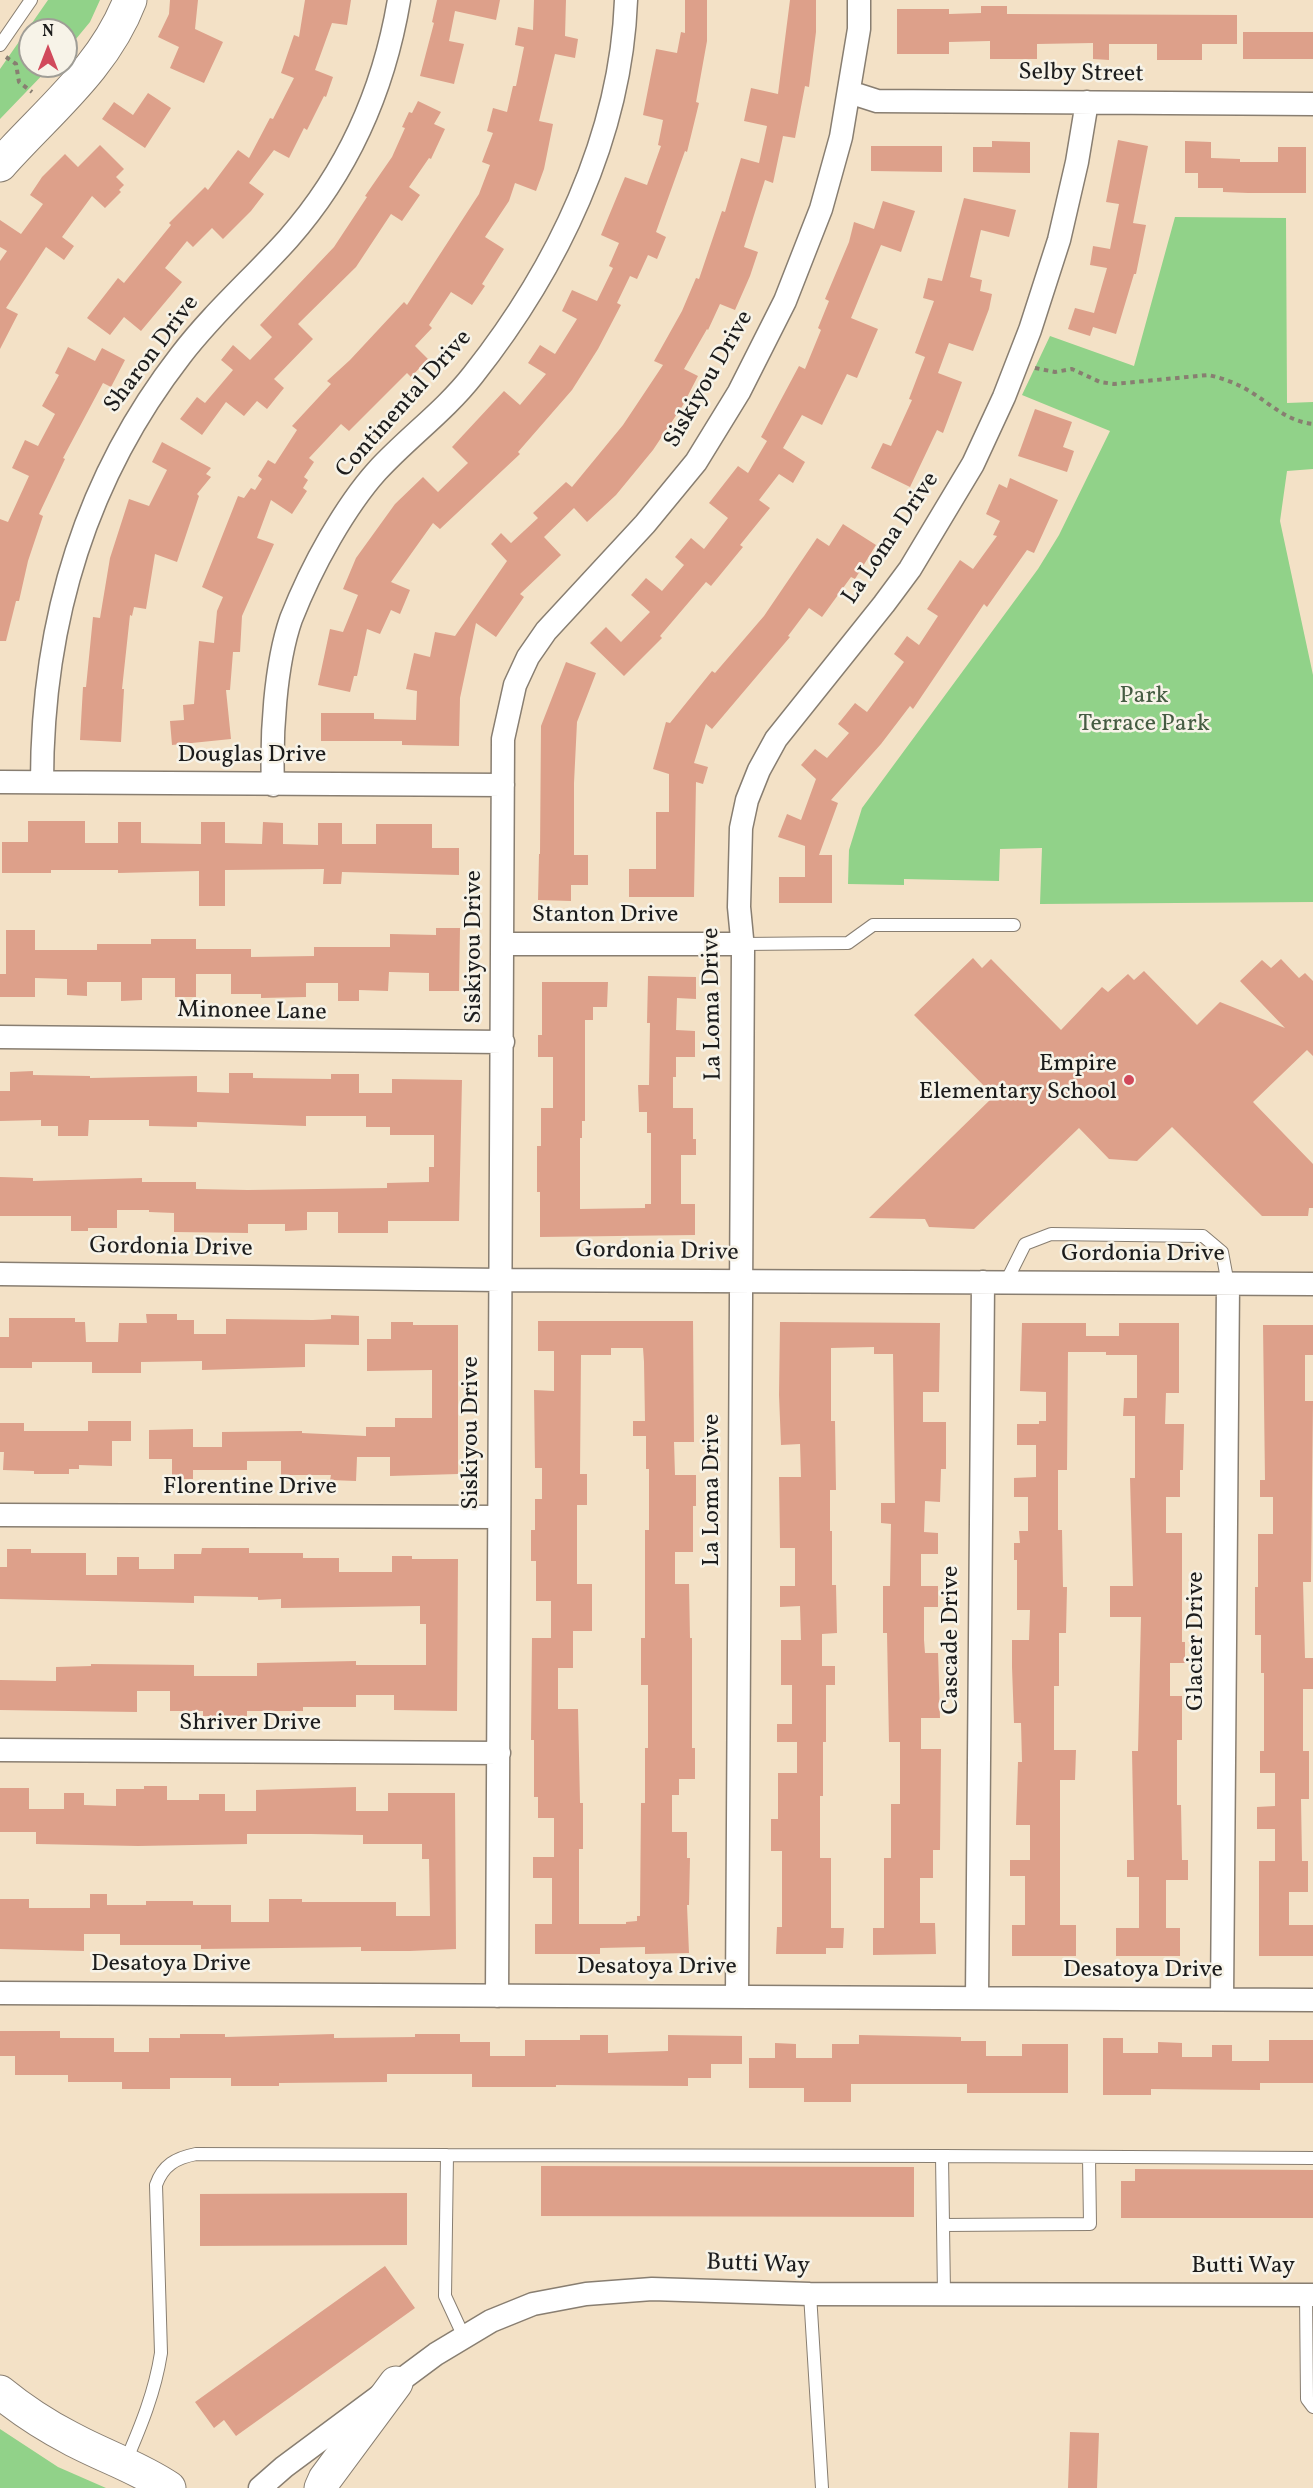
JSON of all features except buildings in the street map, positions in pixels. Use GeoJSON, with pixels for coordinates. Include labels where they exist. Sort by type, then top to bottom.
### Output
{"type":"FeatureCollection","features":[{"type":"Feature","properties":{"kind":"street"},"geometry":{"type":"LineString","coordinates":[[0,165],[101,56],[115,34],[130,0]]}},
{"type":"Feature","properties":{"kind":"street","name":"Sharon Drive"},"geometry":{"type":"LineString","coordinates":[[42,782],[43,721],[53,646],[77,546],[109,469],[148,400],[180,356],[211,318],[289,237],[328,187],[344,161],[376,93],[392,36],[399,0]]}},
{"type":"Feature","properties":{"kind":"street","name":"Continental Drive"},"geometry":{"type":"LineString","coordinates":[[273,785],[271,743],[283,651],[291,621],[312,569],[346,511],[369,480],[472,377],[542,276],[588,179],[603,132],[621,54],[627,0]]}},
{"type":"Feature","properties":{"kind":"street","name":"Siskiyou Drive"},"geometry":{"type":"LineString","coordinates":[[497,1995],[503,739],[515,685],[528,657],[546,631],[645,524],[696,462],[739,392],[785,301],[821,209],[841,137],[859,29],[859,0]]}},
{"type":"Feature","properties":{"kind":"street","name":"Selby Street"},"geometry":{"type":"LineString","coordinates":[[849,92],[876,101],[1313,104]]}},
{"type":"Feature","properties":{"kind":"street","name":"La Loma Drive"},"geometry":{"type":"LineString","coordinates":[[737,1997],[741,828],[747,800],[759,770],[776,739],[910,569],[973,464],[1018,362],[1059,240],[1077,162],[1087,102]]}},
{"type":"Feature","properties":{"kind":"street","name":"Douglas Drive"},"geometry":{"type":"LineString","coordinates":[[0,782],[503,785]]}},
{"type":"Feature","properties":{"kind":"street","name":"Stanton Drive"},"geometry":{"type":"LineString","coordinates":[[503,944],[742,944]]}},
{"type":"Feature","properties":{"kind":"street","name":"Minonee Lane"},"geometry":{"type":"LineString","coordinates":[[0,1037],[503,1042]]}},
{"type":"Feature","properties":{"kind":"street","name":"Gordonia Drive"},"geometry":{"type":"LineString","coordinates":[[0,1274],[501,1280],[1313,1284]]}},
{"type":"Feature","properties":{"kind":"street","name":"Cascade Drive"},"geometry":{"type":"LineString","coordinates":[[977,1998],[983,1282]]}},
{"type":"Feature","properties":{"kind":"street","name":"Glacier Drive"},"geometry":{"type":"LineString","coordinates":[[1222,1999],[1228,1284]]}},
{"type":"Feature","properties":{"kind":"street","name":"Florentine Drive"},"geometry":{"type":"LineString","coordinates":[[0,1515],[499,1517]]}},
{"type":"Feature","properties":{"kind":"street","name":"Shriver Drive"},"geometry":{"type":"LineString","coordinates":[[0,1750],[499,1753]]}},
{"type":"Feature","properties":{"kind":"street","name":"Desatoya Drive"},"geometry":{"type":"LineString","coordinates":[[0,1993],[1313,2000]]}},
{"type":"Feature","properties":{"kind":"street","name":"Butti Way"},"geometry":{"type":"LineString","coordinates":[[260,2488],[284,2467],[396,2383],[464,2337],[491,2321],[533,2304],[586,2294],[652,2289],[810,2294],[1310,2295]]}},
{"type":"Feature","properties":{"kind":"street"},"geometry":{"type":"LineString","coordinates":[[321,2488],[362,2426],[396,2383]]}},
{"type":"Feature","properties":{"kind":"street"},"geometry":{"type":"LineString","coordinates":[[0,2392],[21,2409],[69,2438],[153,2477],[170,2488]]}},
{"type":"Feature","properties":{"kind":"lane"},"geometry":{"type":"LineString","coordinates":[[0,45],[31,0]]}},
{"type":"Feature","properties":{"kind":"lane"},"geometry":{"type":"LineString","coordinates":[[742,944],[848,943],[873,925],[1014,925]]}},
{"type":"Feature","properties":{"kind":"lane"},"geometry":{"type":"LineString","coordinates":[[1006,1282],[1025,1244],[1051,1234],[1203,1236],[1222,1252],[1228,1284]]}},
{"type":"Feature","properties":{"kind":"lane"},"geometry":{"type":"LineString","coordinates":[[124,2464],[147,2412],[161,2353],[156,2185],[160,2173],[170,2162],[183,2156],[196,2154],[1313,2158]]}},
{"type":"Feature","properties":{"kind":"lane"},"geometry":{"type":"LineString","coordinates":[[447,2155],[445,2296],[464,2337]]}},
{"type":"Feature","properties":{"kind":"lane"},"geometry":{"type":"LineString","coordinates":[[942,2156],[944,2294]]}},
{"type":"Feature","properties":{"kind":"lane"},"geometry":{"type":"LineString","coordinates":[[943,2224],[1090,2224],[1089,2157]]}},
{"type":"Feature","properties":{"kind":"lane"},"geometry":{"type":"LineString","coordinates":[[810,2294],[822,2488]]}},
{"type":"Feature","properties":{"kind":"lane"},"geometry":{"type":"LineString","coordinates":[[1310,2295],[1308,2399],[1313,2407]]}},
{"type":"Feature","properties":{"kind":"path"},"geometry":{"type":"LineString","coordinates":[[0,54],[16,64],[19,82],[32,92]]}},
{"type":"Feature","properties":{"kind":"path"},"geometry":{"type":"LineString","coordinates":[[1018,362],[1046,371],[1072,369],[1100,382],[1114,384],[1187,376],[1219,377],[1251,392],[1283,415],[1298,422],[1313,424]]}},
{"type":"Feature","properties":{"kind":"green space"},"geometry":{"type":"Polygon","coordinates":[[[48,0],[100,0],[90,22],[78,36],[78,18],[35,18],[48,0]]]}},
{"type":"Feature","properties":{"kind":"green space"},"geometry":{"type":"Polygon","coordinates":[[[18,43],[18,78],[39,78],[0,119],[0,69],[18,43]]]}},
{"type":"Feature","properties":{"kind":"green space","name":"Park Terrace Park"},"geometry":{"type":"Polygon","coordinates":[[[1175,217],[1286,218],[1287,403],[1313,402],[1313,469],[1287,471],[1280,521],[1313,675],[1313,902],[1040,904],[1042,848],[1000,849],[999,881],[904,879],[904,885],[848,884],[849,850],[862,808],[1038,569],[1059,535],[1110,431],[1022,395],[1050,336],[1134,366],[1175,217]]]}},
{"type":"Feature","properties":{"kind":"green space"},"geometry":{"type":"Polygon","coordinates":[[[0,2429],[58,2467],[106,2488],[0,2488],[0,2429]]]}},
{"type":"Feature","properties":{"kind":"place","name":"Empire Elementary School"},"geometry":{"type":"Point","coordinates":[1129,1080]}}]}
